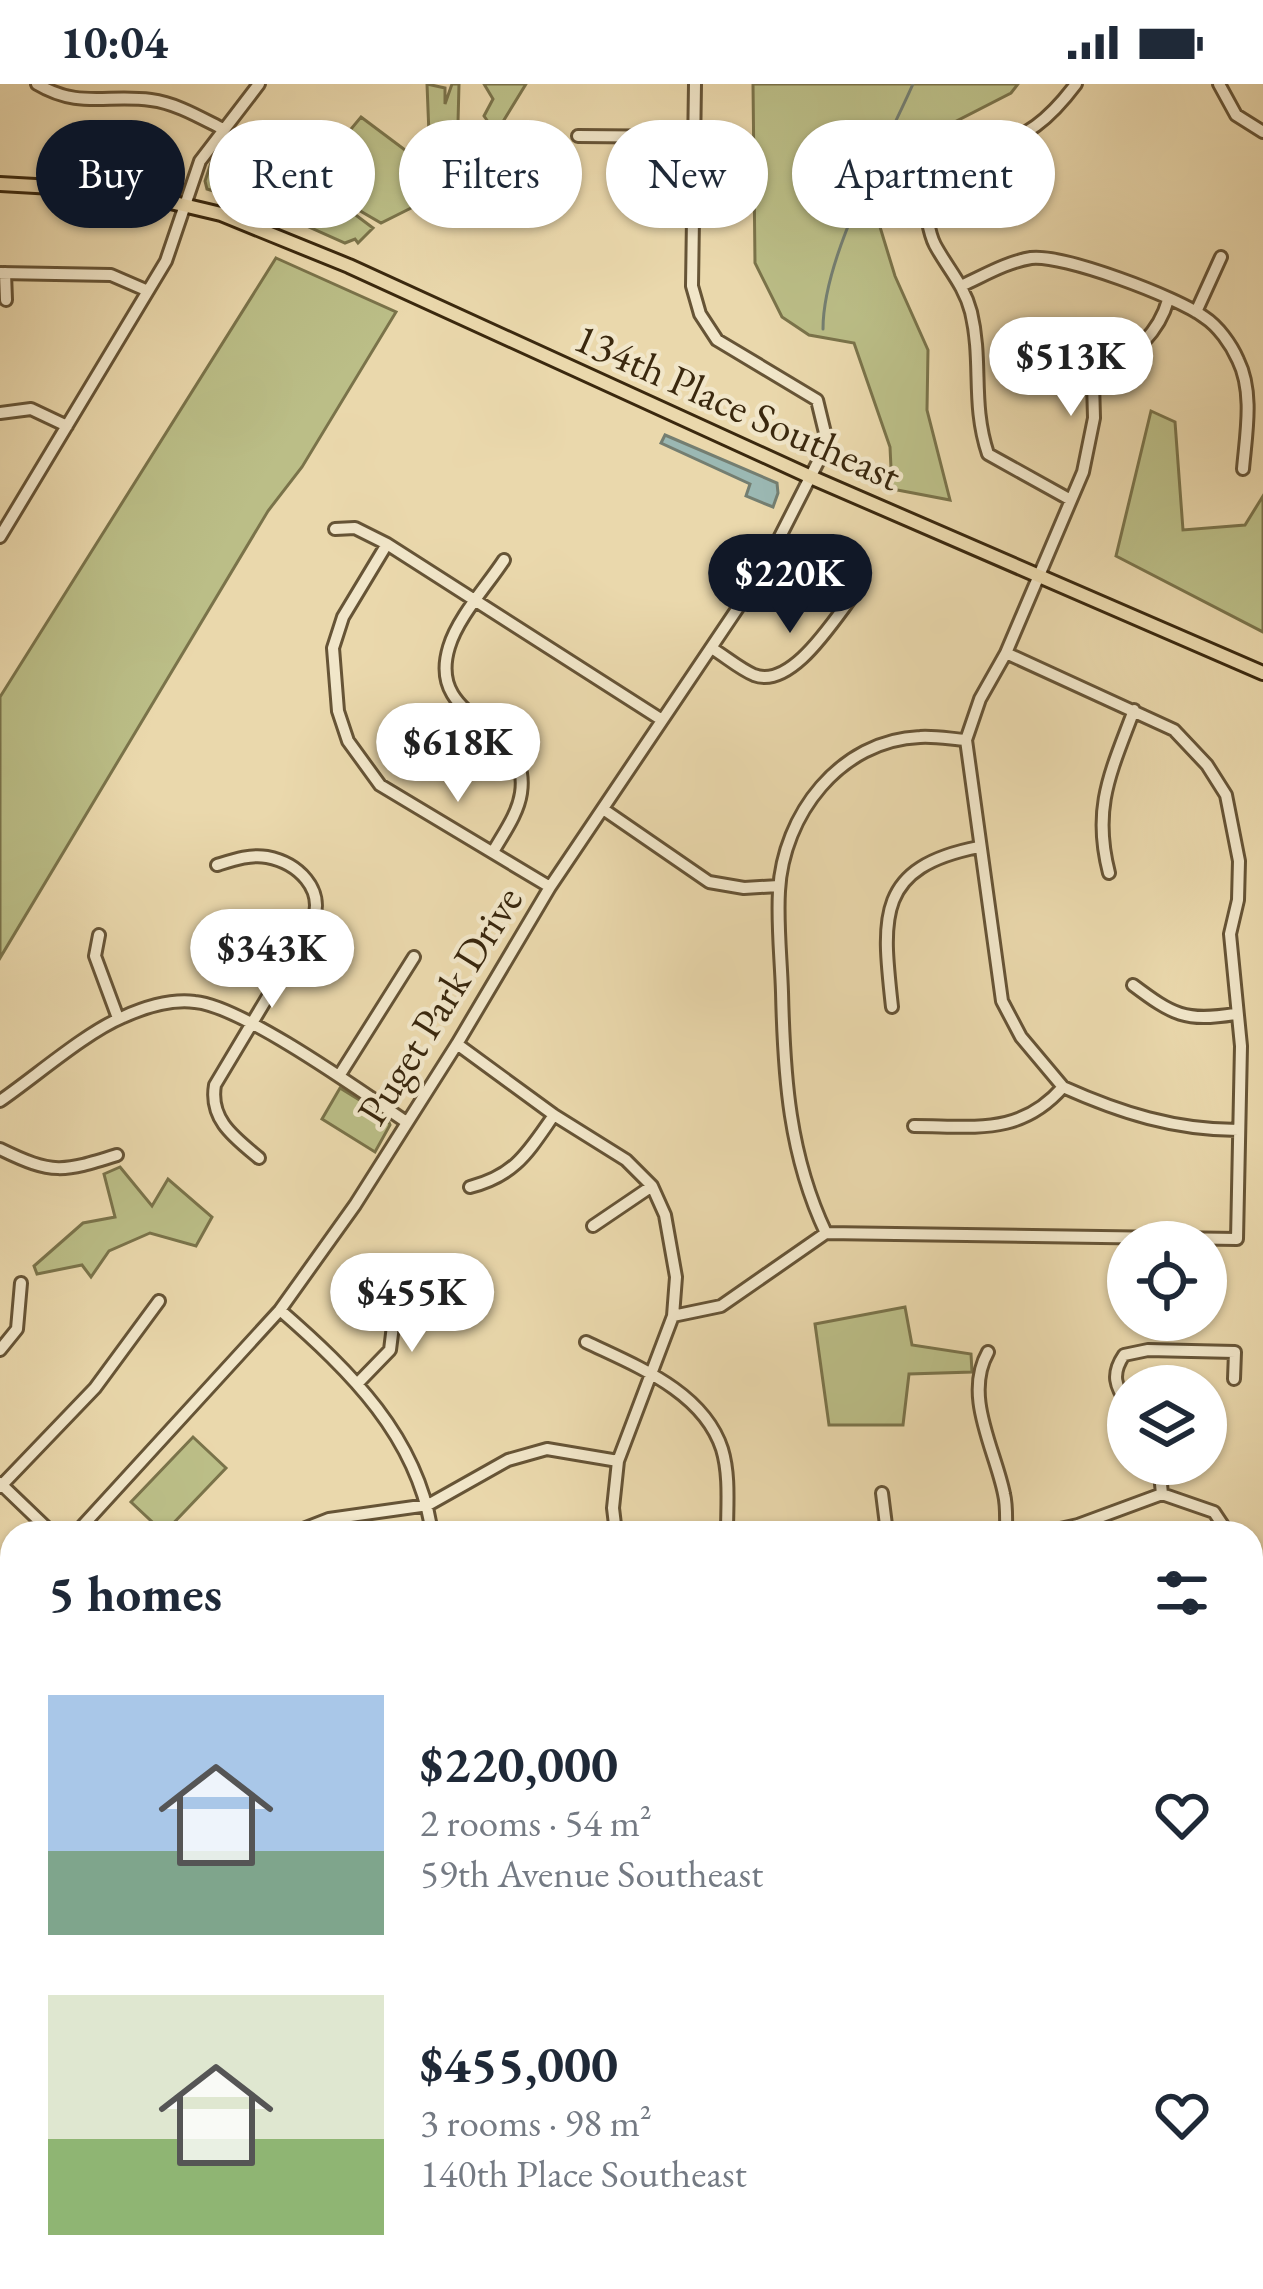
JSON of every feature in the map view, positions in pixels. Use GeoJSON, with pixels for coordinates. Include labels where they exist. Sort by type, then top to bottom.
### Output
{"type":"FeatureCollection","features":[{"type":"Feature","properties":{"kind":"main road","name":"134th Place Southeast"},"geometry":{"type":"LineString","coordinates":[[0,184],[36,186]]}},
{"type":"Feature","properties":{"kind":"main road","name":"134th Place Southeast"},"geometry":{"type":"LineString","coordinates":[[185,202],[349,266],[813,478],[1263,673]]}},
{"type":"Feature","properties":{"kind":"street"},"geometry":{"type":"LineString","coordinates":[[37,84],[77,100],[150,100],[209,122]]}},
{"type":"Feature","properties":{"kind":"street"},"geometry":{"type":"LineString","coordinates":[[150,100],[151,84]]}},
{"type":"Feature","properties":{"kind":"street"},"geometry":{"type":"LineString","coordinates":[[230,120],[259,84]]}},
{"type":"Feature","properties":{"kind":"street","name":"Puget Park Drive"},"geometry":{"type":"LineString","coordinates":[[694,120],[695,84]]}},
{"type":"Feature","properties":{"kind":"street"},"geometry":{"type":"LineString","coordinates":[[1044,120],[1076,84]]}},
{"type":"Feature","properties":{"kind":"street"},"geometry":{"type":"LineString","coordinates":[[1219,84],[1236,115],[1263,132]]}},
{"type":"Feature","properties":{"kind":"street"},"geometry":{"type":"LineString","coordinates":[[185,199],[209,148]]}},
{"type":"Feature","properties":{"kind":"street"},"geometry":{"type":"LineString","coordinates":[[0,537],[166,261],[176,228]]}},
{"type":"Feature","properties":{"kind":"street","name":"Puget Park Drive"},"geometry":{"type":"LineString","coordinates":[[86,1521],[280,1310],[355,1204],[458,1044],[550,887],[762,572],[813,478],[826,437],[817,400],[717,340],[700,314],[692,286],[693,228]]}},
{"type":"Feature","properties":{"kind":"street"},"geometry":{"type":"LineString","coordinates":[[929,228],[932,240],[963,285],[977,352],[978,425],[988,454],[1069,499]]}},
{"type":"Feature","properties":{"kind":"street"},"geometry":{"type":"LineString","coordinates":[[1196,312],[1221,257]]}},
{"type":"Feature","properties":{"kind":"street"},"geometry":{"type":"LineString","coordinates":[[963,285],[1030,258],[1052,258],[1196,312],[1216,328],[1243,371],[1243,469]]}},
{"type":"Feature","properties":{"kind":"street"},"geometry":{"type":"LineString","coordinates":[[6,300],[3,273],[111,275],[148,292]]}},
{"type":"Feature","properties":{"kind":"street"},"geometry":{"type":"LineString","coordinates":[[1168,300],[1163,320],[1149,340],[1093,382],[1091,446],[1084,472],[1006,652],[980,699],[966,740],[1002,1001],[1021,1037],[1064,1087],[1154,1122],[1198,1130],[1238,1130]]}},
{"type":"Feature","properties":{"kind":"street"},"geometry":{"type":"LineString","coordinates":[[0,413],[32,409],[67,427]]}},
{"type":"Feature","properties":{"kind":"street"},"geometry":{"type":"LineString","coordinates":[[334,529],[355,528],[387,544],[662,720]]}},
{"type":"Feature","properties":{"kind":"street"},"geometry":{"type":"LineString","coordinates":[[387,544],[343,617],[333,648],[338,711],[348,741],[380,785],[550,887]]}},
{"type":"Feature","properties":{"kind":"street"},"geometry":{"type":"LineString","coordinates":[[493,853],[521,794],[521,775],[511,747],[461,710],[446,676],[446,659],[450,641],[504,560]]}},
{"type":"Feature","properties":{"kind":"street"},"geometry":{"type":"LineString","coordinates":[[713,649],[756,676],[773,677],[794,668],[858,589]]}},
{"type":"Feature","properties":{"kind":"street"},"geometry":{"type":"LineString","coordinates":[[673,1316],[721,1306],[826,1233],[1237,1239],[1241,1046],[1230,934],[1238,900],[1239,861],[1226,795],[1207,765],[1174,730],[1006,652]]}},
{"type":"Feature","properties":{"kind":"street"},"geometry":{"type":"LineString","coordinates":[[1109,873],[1102,846],[1101,806],[1134,710]]}},
{"type":"Feature","properties":{"kind":"street"},"geometry":{"type":"LineString","coordinates":[[826,1233],[797,1157],[786,1104],[779,886],[791,833],[809,800],[831,774],[861,753],[917,737],[966,740]]}},
{"type":"Feature","properties":{"kind":"street"},"geometry":{"type":"LineString","coordinates":[[603,809],[709,882],[744,888],[779,886]]}},
{"type":"Feature","properties":{"kind":"street"},"geometry":{"type":"LineString","coordinates":[[892,1006],[884,936],[897,891],[910,872],[933,857],[979,847]]}},
{"type":"Feature","properties":{"kind":"street"},"geometry":{"type":"LineString","coordinates":[[217,865],[264,856],[306,877],[316,894],[313,921],[215,1085],[213,1097],[222,1124],[259,1158]]}},
{"type":"Feature","properties":{"kind":"street"},"geometry":{"type":"LineString","coordinates":[[99,935],[95,956],[118,1018]]}},
{"type":"Feature","properties":{"kind":"street"},"geometry":{"type":"LineString","coordinates":[[339,1076],[413,958]]}},
{"type":"Feature","properties":{"kind":"street"},"geometry":{"type":"LineString","coordinates":[[1133,985],[1170,1012],[1198,1020],[1235,1014]]}},
{"type":"Feature","properties":{"kind":"street"},"geometry":{"type":"LineString","coordinates":[[0,1101],[118,1018],[157,1004],[194,1001],[223,1008],[405,1121]]}},
{"type":"Feature","properties":{"kind":"street"},"geometry":{"type":"LineString","coordinates":[[458,1044],[554,1115],[626,1160],[652,1186],[665,1215],[676,1277],[673,1316],[618,1461],[615,1521]]}},
{"type":"Feature","properties":{"kind":"street"},"geometry":{"type":"LineString","coordinates":[[914,1126],[1020,1121],[1043,1110],[1064,1087]]}},
{"type":"Feature","properties":{"kind":"street"},"geometry":{"type":"LineString","coordinates":[[470,1186],[499,1180],[523,1159],[554,1115]]}},
{"type":"Feature","properties":{"kind":"street"},"geometry":{"type":"LineString","coordinates":[[0,1149],[40,1167],[68,1170],[117,1155]]}},
{"type":"Feature","properties":{"kind":"street"},"geometry":{"type":"LineString","coordinates":[[593,1226],[652,1186]]}},
{"type":"Feature","properties":{"kind":"street"},"geometry":{"type":"LineString","coordinates":[[0,1350],[17,1329],[21,1283]]}},
{"type":"Feature","properties":{"kind":"street"},"geometry":{"type":"LineString","coordinates":[[358,1383],[390,1350],[397,1293]]}},
{"type":"Feature","properties":{"kind":"street"},"geometry":{"type":"LineString","coordinates":[[39,1521],[1,1485],[95,1388],[159,1301]]}},
{"type":"Feature","properties":{"kind":"street"},"geometry":{"type":"LineString","coordinates":[[280,1310],[358,1383],[410,1460],[430,1521]]}},
{"type":"Feature","properties":{"kind":"street"},"geometry":{"type":"LineString","coordinates":[[586,1342],[650,1372],[689,1400],[721,1447],[726,1521]]}},
{"type":"Feature","properties":{"kind":"street"},"geometry":{"type":"LineString","coordinates":[[1117,1365],[1124,1355],[1148,1350],[1234,1352],[1234,1379]]}},
{"type":"Feature","properties":{"kind":"street"},"geometry":{"type":"LineString","coordinates":[[988,1352],[979,1369],[981,1415],[1005,1496],[1006,1521]]}},
{"type":"Feature","properties":{"kind":"street"},"geometry":{"type":"LineString","coordinates":[[323,1521],[428,1505],[508,1460],[547,1449],[618,1461]]}},
{"type":"Feature","properties":{"kind":"street"},"geometry":{"type":"LineString","coordinates":[[1161,1485],[1162,1494]]}},
{"type":"Feature","properties":{"kind":"street"},"geometry":{"type":"LineString","coordinates":[[882,1493],[886,1521]]}},
{"type":"Feature","properties":{"kind":"street"},"geometry":{"type":"LineString","coordinates":[[1089,1521],[1162,1494],[1214,1512],[1220,1521]]}},
{"type":"Feature","properties":{"kind":"green space"},"geometry":{"type":"Polygon","coordinates":[[[427,84],[445,88],[445,104],[452,84],[459,84],[458,120],[428,120],[427,84]]]}},
{"type":"Feature","properties":{"kind":"green space"},"geometry":{"type":"Polygon","coordinates":[[[484,84],[526,84],[504,120],[484,116],[493,99],[484,84]]]}},
{"type":"Feature","properties":{"kind":"green space"},"geometry":{"type":"Polygon","coordinates":[[[753,84],[1018,84],[1011,93],[959,120],[792,120],[792,228],[880,228],[895,276],[928,350],[927,410],[950,500],[892,489],[890,447],[854,343],[809,335],[782,317],[755,263],[755,228],[768,228],[768,120],[753,120],[753,84]]]}},
{"type":"Feature","properties":{"kind":"green space"},"geometry":{"type":"Polygon","coordinates":[[[375,128],[399,146],[399,214],[381,223],[375,220],[375,128]]]}},
{"type":"Feature","properties":{"kind":"green space"},"geometry":{"type":"Polygon","coordinates":[[[311,228],[373,228],[358,243],[355,239],[345,243],[311,228]]]}},
{"type":"Feature","properties":{"kind":"green space"},"geometry":{"type":"Polygon","coordinates":[[[276,258],[396,312],[302,467],[268,511],[0,958],[0,697],[276,258]]]}},
{"type":"Feature","properties":{"kind":"green space"},"geometry":{"type":"Polygon","coordinates":[[[1151,411],[1175,422],[1183,530],[1245,525],[1263,496],[1263,632],[1116,556],[1151,411]]]}},
{"type":"Feature","properties":{"kind":"green space"},"geometry":{"type":"Polygon","coordinates":[[[340,1088],[387,1117],[390,1125],[375,1152],[322,1119],[340,1088]]]}},
{"type":"Feature","properties":{"kind":"green space"},"geometry":{"type":"Polygon","coordinates":[[[120,1167],[152,1206],[168,1179],[212,1217],[196,1246],[150,1233],[109,1251],[91,1277],[82,1265],[37,1274],[34,1266],[83,1223],[115,1217],[104,1174],[120,1167]]]}},
{"type":"Feature","properties":{"kind":"green space"},"geometry":{"type":"Polygon","coordinates":[[[905,1307],[912,1345],[971,1354],[972,1372],[909,1374],[903,1425],[829,1425],[815,1324],[905,1307]]]}},
{"type":"Feature","properties":{"kind":"green space"},"geometry":{"type":"Polygon","coordinates":[[[193,1437],[226,1468],[175,1521],[151,1521],[131,1502],[193,1437]]]}},
{"type":"Feature","properties":{"kind":"water"},"geometry":{"type":"Polygon","coordinates":[[[665,435],[777,483],[773,507],[746,496],[750,484],[661,443],[665,435]]]}},
{"type":"Feature","properties":{"kind":"waterway"},"geometry":{"type":"LineString","coordinates":[[823,329],[844,238],[913,84]]}}]}
